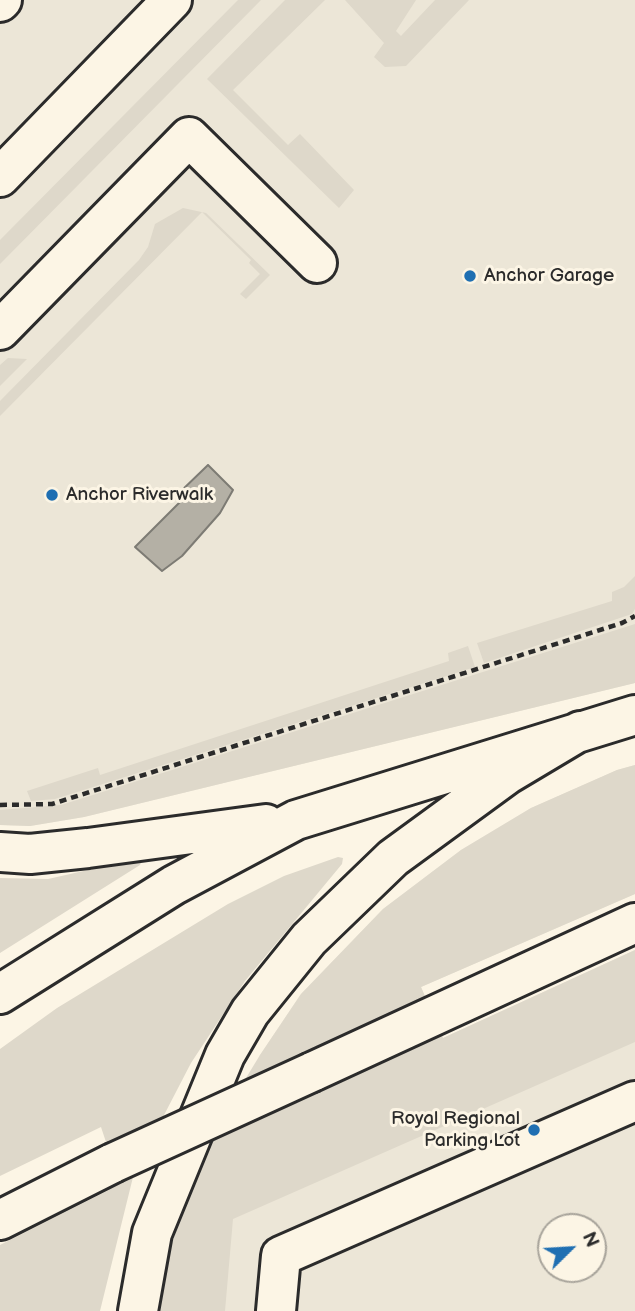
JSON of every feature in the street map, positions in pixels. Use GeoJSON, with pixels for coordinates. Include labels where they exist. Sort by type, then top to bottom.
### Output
{"type":"FeatureCollection","features":[{"type":"Feature","properties":{"kind":"main road"},"geometry":{"type":"LineString","coordinates":[[0,177],[172,0]]}},
{"type":"Feature","properties":{"kind":"main road"},"geometry":{"type":"LineString","coordinates":[[0,330],[190,137],[317,263]]}},
{"type":"Feature","properties":{"kind":"main road"},"geometry":{"type":"LineString","coordinates":[[0,852],[30,854],[88,848],[296,820],[635,715]]}},
{"type":"Feature","properties":{"kind":"main road"},"geometry":{"type":"LineString","coordinates":[[138,1311],[152,1233],[225,1055],[250,1012],[309,939],[393,858],[508,774],[580,731]]}},
{"type":"Feature","properties":{"kind":"main road"},"geometry":{"type":"LineString","coordinates":[[0,994],[174,885],[296,820]]}},
{"type":"Feature","properties":{"kind":"main road"},"geometry":{"type":"LineString","coordinates":[[0,1220],[113,1163],[635,923]]}},
{"type":"Feature","properties":{"kind":"main road"},"geometry":{"type":"LineString","coordinates":[[276,1311],[281,1256],[631,1113]]}},
{"type":"Feature","properties":{"kind":"path"},"geometry":{"type":"LineString","coordinates":[[0,805],[52,804],[622,623],[635,616]]}},
{"type":"Feature","properties":{"kind":"shaded area"},"geometry":{"type":"Polygon","coordinates":[[[0,0],[635,0],[635,683],[84,817],[30,826],[0,825],[0,0]]]}},
{"type":"Feature","properties":{"kind":"shaded area"},"geometry":{"type":"Polygon","coordinates":[[[238,0],[261,0],[0,264],[0,240],[238,0]]]}},
{"type":"Feature","properties":{"kind":"shaded area"},"geometry":{"type":"Polygon","coordinates":[[[285,0],[325,0],[233,90],[288,145],[300,134],[354,190],[339,208],[207,79],[285,0]]]}},
{"type":"Feature","properties":{"kind":"shaded area"},"geometry":{"type":"Polygon","coordinates":[[[345,0],[416,0],[396,31],[401,36],[435,0],[469,0],[406,66],[385,67],[374,57],[384,43],[345,0]]]}},
{"type":"Feature","properties":{"kind":"shaded area"},"geometry":{"type":"Polygon","coordinates":[[[183,208],[202,212],[0,416],[0,401],[139,260],[148,247],[155,224],[183,208]]]}},
{"type":"Feature","properties":{"kind":"shaded area"},"geometry":{"type":"Polygon","coordinates":[[[202,212],[270,275],[246,299],[240,294],[260,274],[249,263],[251,260],[202,212]]]}},
{"type":"Feature","properties":{"kind":"shaded area"},"geometry":{"type":"Polygon","coordinates":[[[8,358],[27,359],[0,386],[0,365],[8,358]]]}},
{"type":"Feature","properties":{"kind":"shaded area"},"geometry":{"type":"Polygon","coordinates":[[[208,465],[233,490],[220,513],[182,556],[162,571],[135,547],[183,499],[178,494],[208,465]]]}},
{"type":"Feature","properties":{"kind":"shaded area"},"geometry":{"type":"Polygon","coordinates":[[[635,576],[635,609],[632,614],[484,663],[477,643],[612,601],[612,592],[624,587],[635,576]]]}},
{"type":"Feature","properties":{"kind":"shaded area"},"geometry":{"type":"Polygon","coordinates":[[[635,624],[635,683],[84,817],[30,826],[0,825],[0,810],[61,805],[635,624]]]}},
{"type":"Feature","properties":{"kind":"shaded area"},"geometry":{"type":"Polygon","coordinates":[[[468,646],[475,667],[55,799],[31,801],[27,791],[98,768],[100,775],[449,661],[448,653],[468,646]]]}},
{"type":"Feature","properties":{"kind":"shaded area"},"geometry":{"type":"Polygon","coordinates":[[[635,765],[635,894],[421,987],[443,1038],[635,950],[635,1311],[155,1311],[260,1055],[301,994],[383,909],[461,850],[531,808],[617,770],[635,765]]]}},
{"type":"Feature","properties":{"kind":"shaded area"},"geometry":{"type":"Polygon","coordinates":[[[635,765],[635,894],[421,987],[443,1038],[635,950],[635,1042],[233,1219],[225,1311],[155,1311],[160,1279],[204,1147],[301,994],[383,909],[461,850],[531,808],[617,770],[635,765]]]}},
{"type":"Feature","properties":{"kind":"shaded area"},"geometry":{"type":"Polygon","coordinates":[[[338,857],[343,858],[342,864],[245,981],[191,1063],[134,1173],[100,1311],[0,1311],[0,1245],[109,1190],[113,1163],[101,1127],[0,1176],[0,1049],[57,1008],[228,904],[284,876],[338,857]]]}},
{"type":"Feature","properties":{"kind":"shaded area"},"geometry":{"type":"Polygon","coordinates":[[[142,860],[140,865],[0,953],[0,878],[48,879],[142,860]]]}},
{"type":"Feature","properties":{"kind":"place","name":"Anchor Garage"},"geometry":{"type":"Point","coordinates":[470,276]}},
{"type":"Feature","properties":{"kind":"place","name":"Anchor Riverwalk"},"geometry":{"type":"Point","coordinates":[52,495]}},
{"type":"Feature","properties":{"kind":"place","name":"Royal Regional Parking Lot"},"geometry":{"type":"Point","coordinates":[534,1130]}}]}
